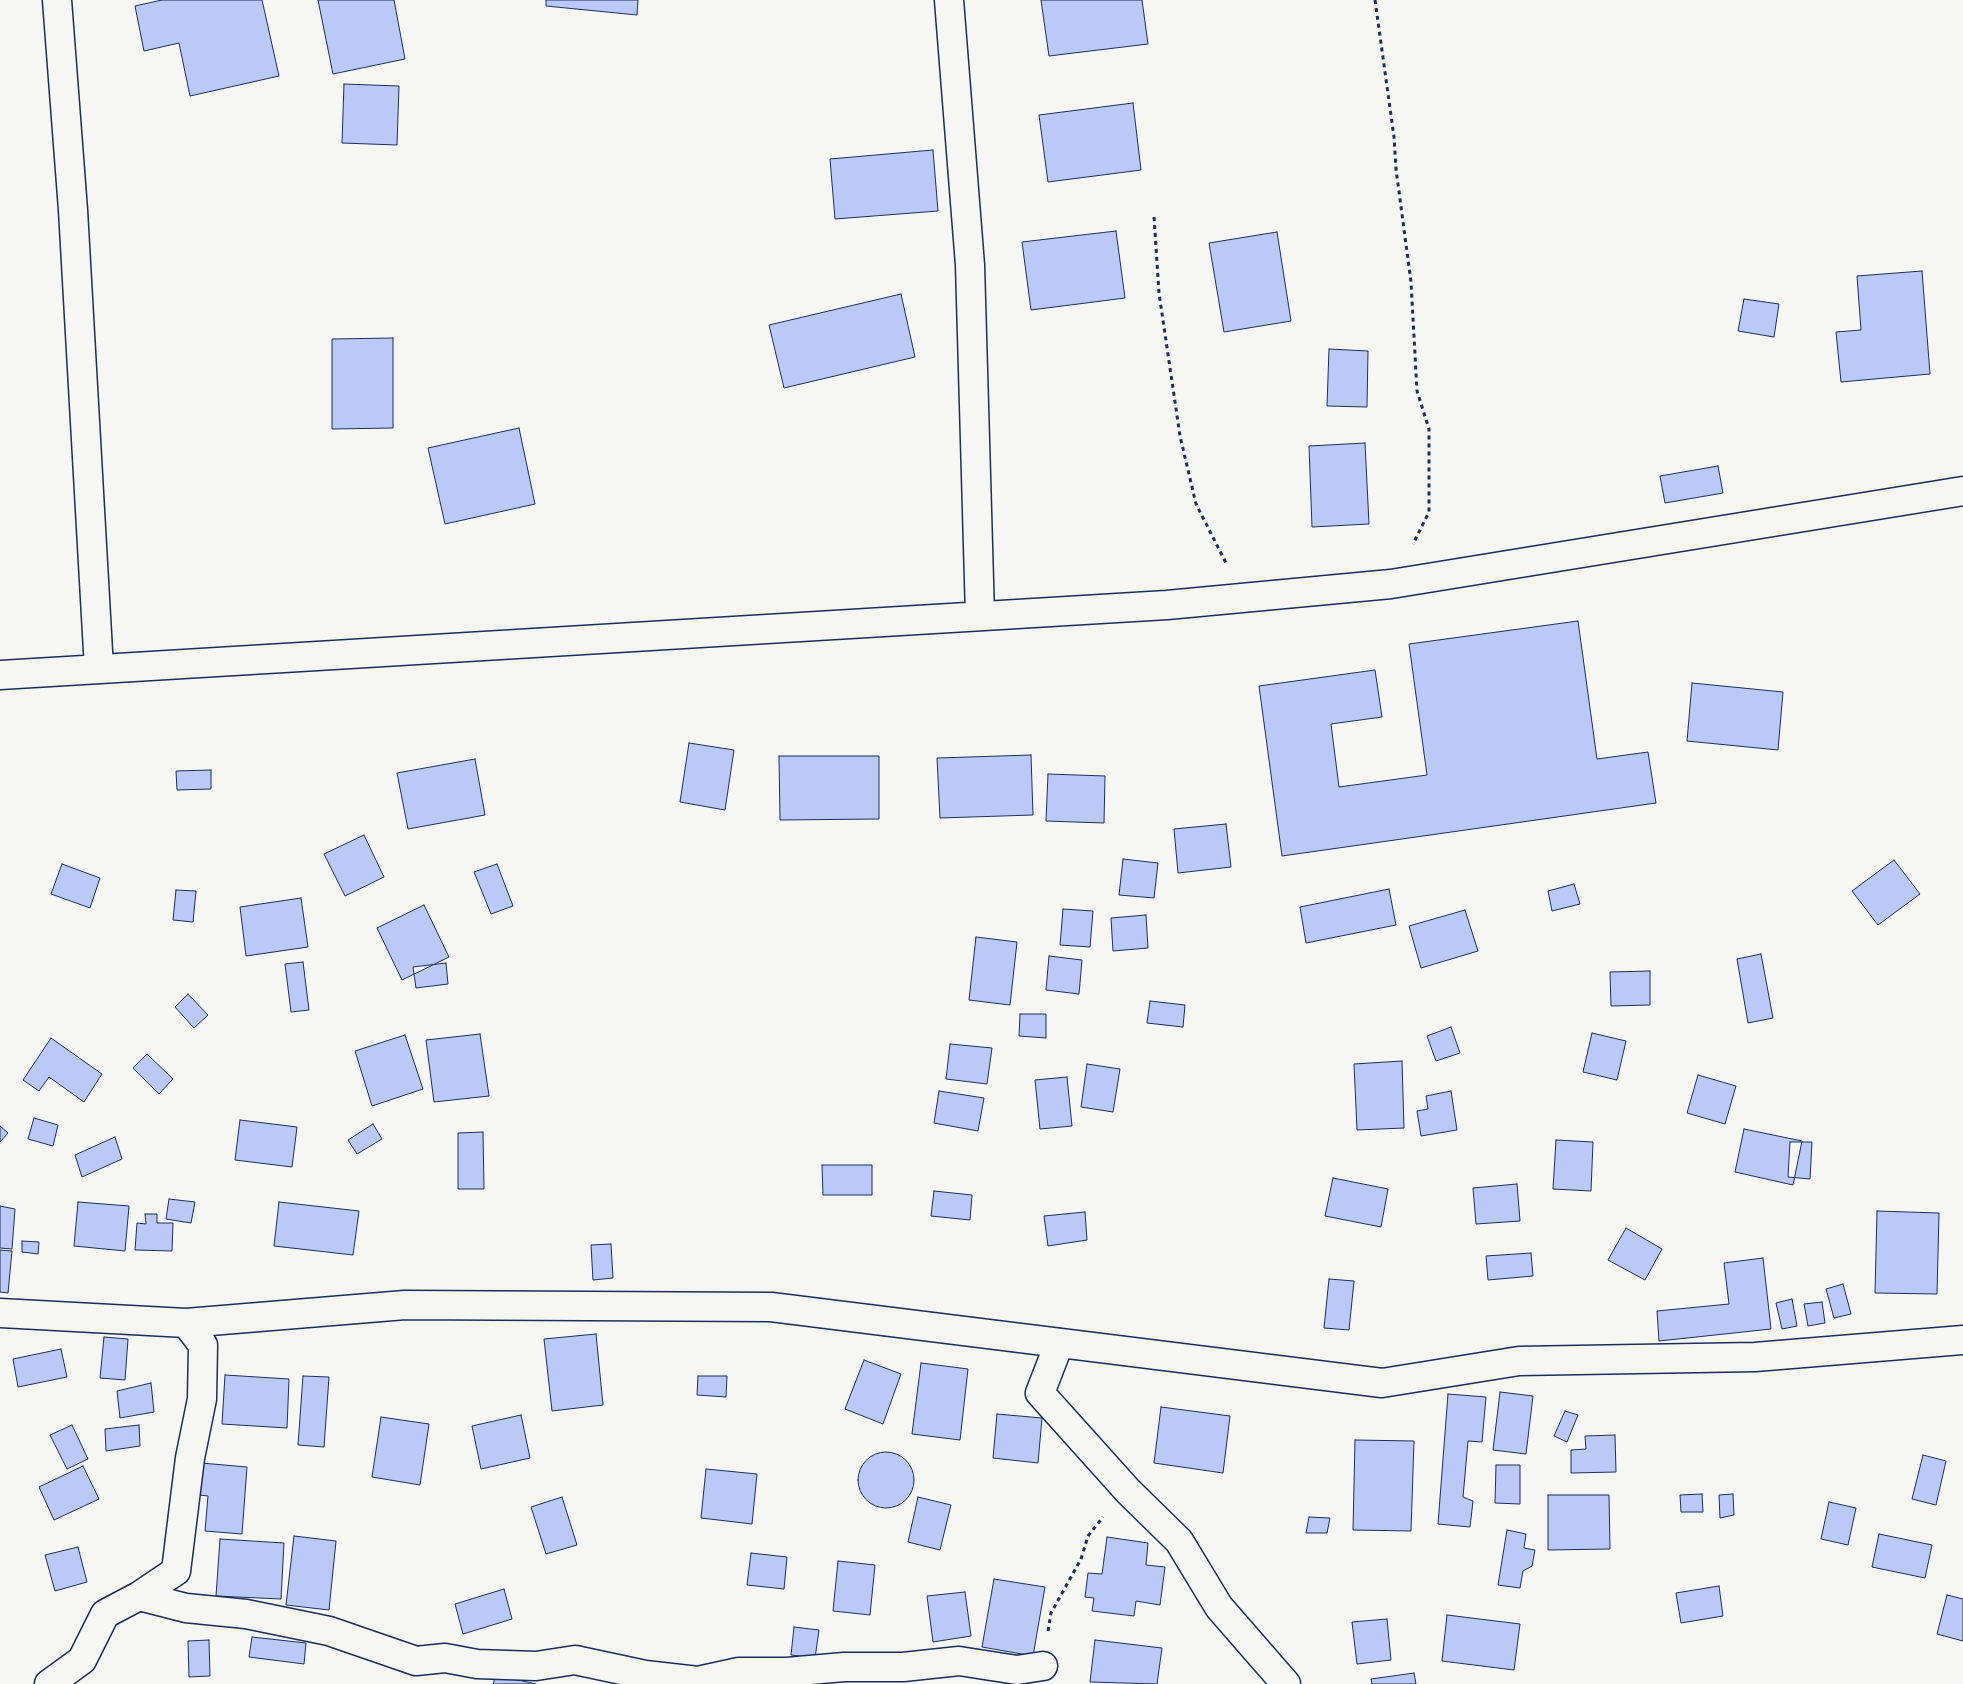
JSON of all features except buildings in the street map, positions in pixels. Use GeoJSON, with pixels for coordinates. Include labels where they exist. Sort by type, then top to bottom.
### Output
{"type":"FeatureCollection","features":[{"type":"Feature","properties":{"kind":"street"},"geometry":{"type":"LineString","coordinates":[[57,0],[74,220],[99,669]]}},
{"type":"Feature","properties":{"kind":"street"},"geometry":{"type":"LineString","coordinates":[[949,0],[958,93],[970,265],[980,616]]}},
{"type":"Feature","properties":{"kind":"street"},"geometry":{"type":"LineString","coordinates":[[0,675],[1167,606],[1391,584],[1963,491]]}},
{"type":"Feature","properties":{"kind":"street"},"geometry":{"type":"LineString","coordinates":[[0,1313],[186,1323],[405,1305],[771,1306],[1059,1344],[1382,1383],[1519,1361],[1755,1357],[1963,1340]]}},
{"type":"Feature","properties":{"kind":"street"},"geometry":{"type":"LineString","coordinates":[[49,1684],[82,1660],[105,1614],[139,1596],[176,1571],[190,1458],[202,1399],[203,1345],[186,1323]]}},
{"type":"Feature","properties":{"kind":"street"},"geometry":{"type":"LineString","coordinates":[[1059,1344],[1040,1393],[1128,1491],[1179,1540],[1219,1607],[1286,1684]]}},
{"type":"Feature","properties":{"kind":"street"},"geometry":{"type":"LineString","coordinates":[[139,1596],[186,1608],[246,1614],[330,1631],[416,1661],[445,1658],[477,1664],[536,1666],[575,1660],[645,1675],[698,1681],[740,1672],[787,1672],[844,1667],[903,1667],[959,1662],[1017,1670],[1042,1666]]}},
{"type":"Feature","properties":{"kind":"path"},"geometry":{"type":"LineString","coordinates":[[1375,0],[1411,282],[1417,391],[1429,429],[1429,512],[1391,584]]}},
{"type":"Feature","properties":{"kind":"path"},"geometry":{"type":"LineString","coordinates":[[1154,217],[1159,293],[1167,354],[1180,436],[1196,504],[1244,598]]}},
{"type":"Feature","properties":{"kind":"path"},"geometry":{"type":"LineString","coordinates":[[1042,1666],[1051,1613],[1081,1558],[1088,1536],[1108,1510],[1128,1491]]}}]}
